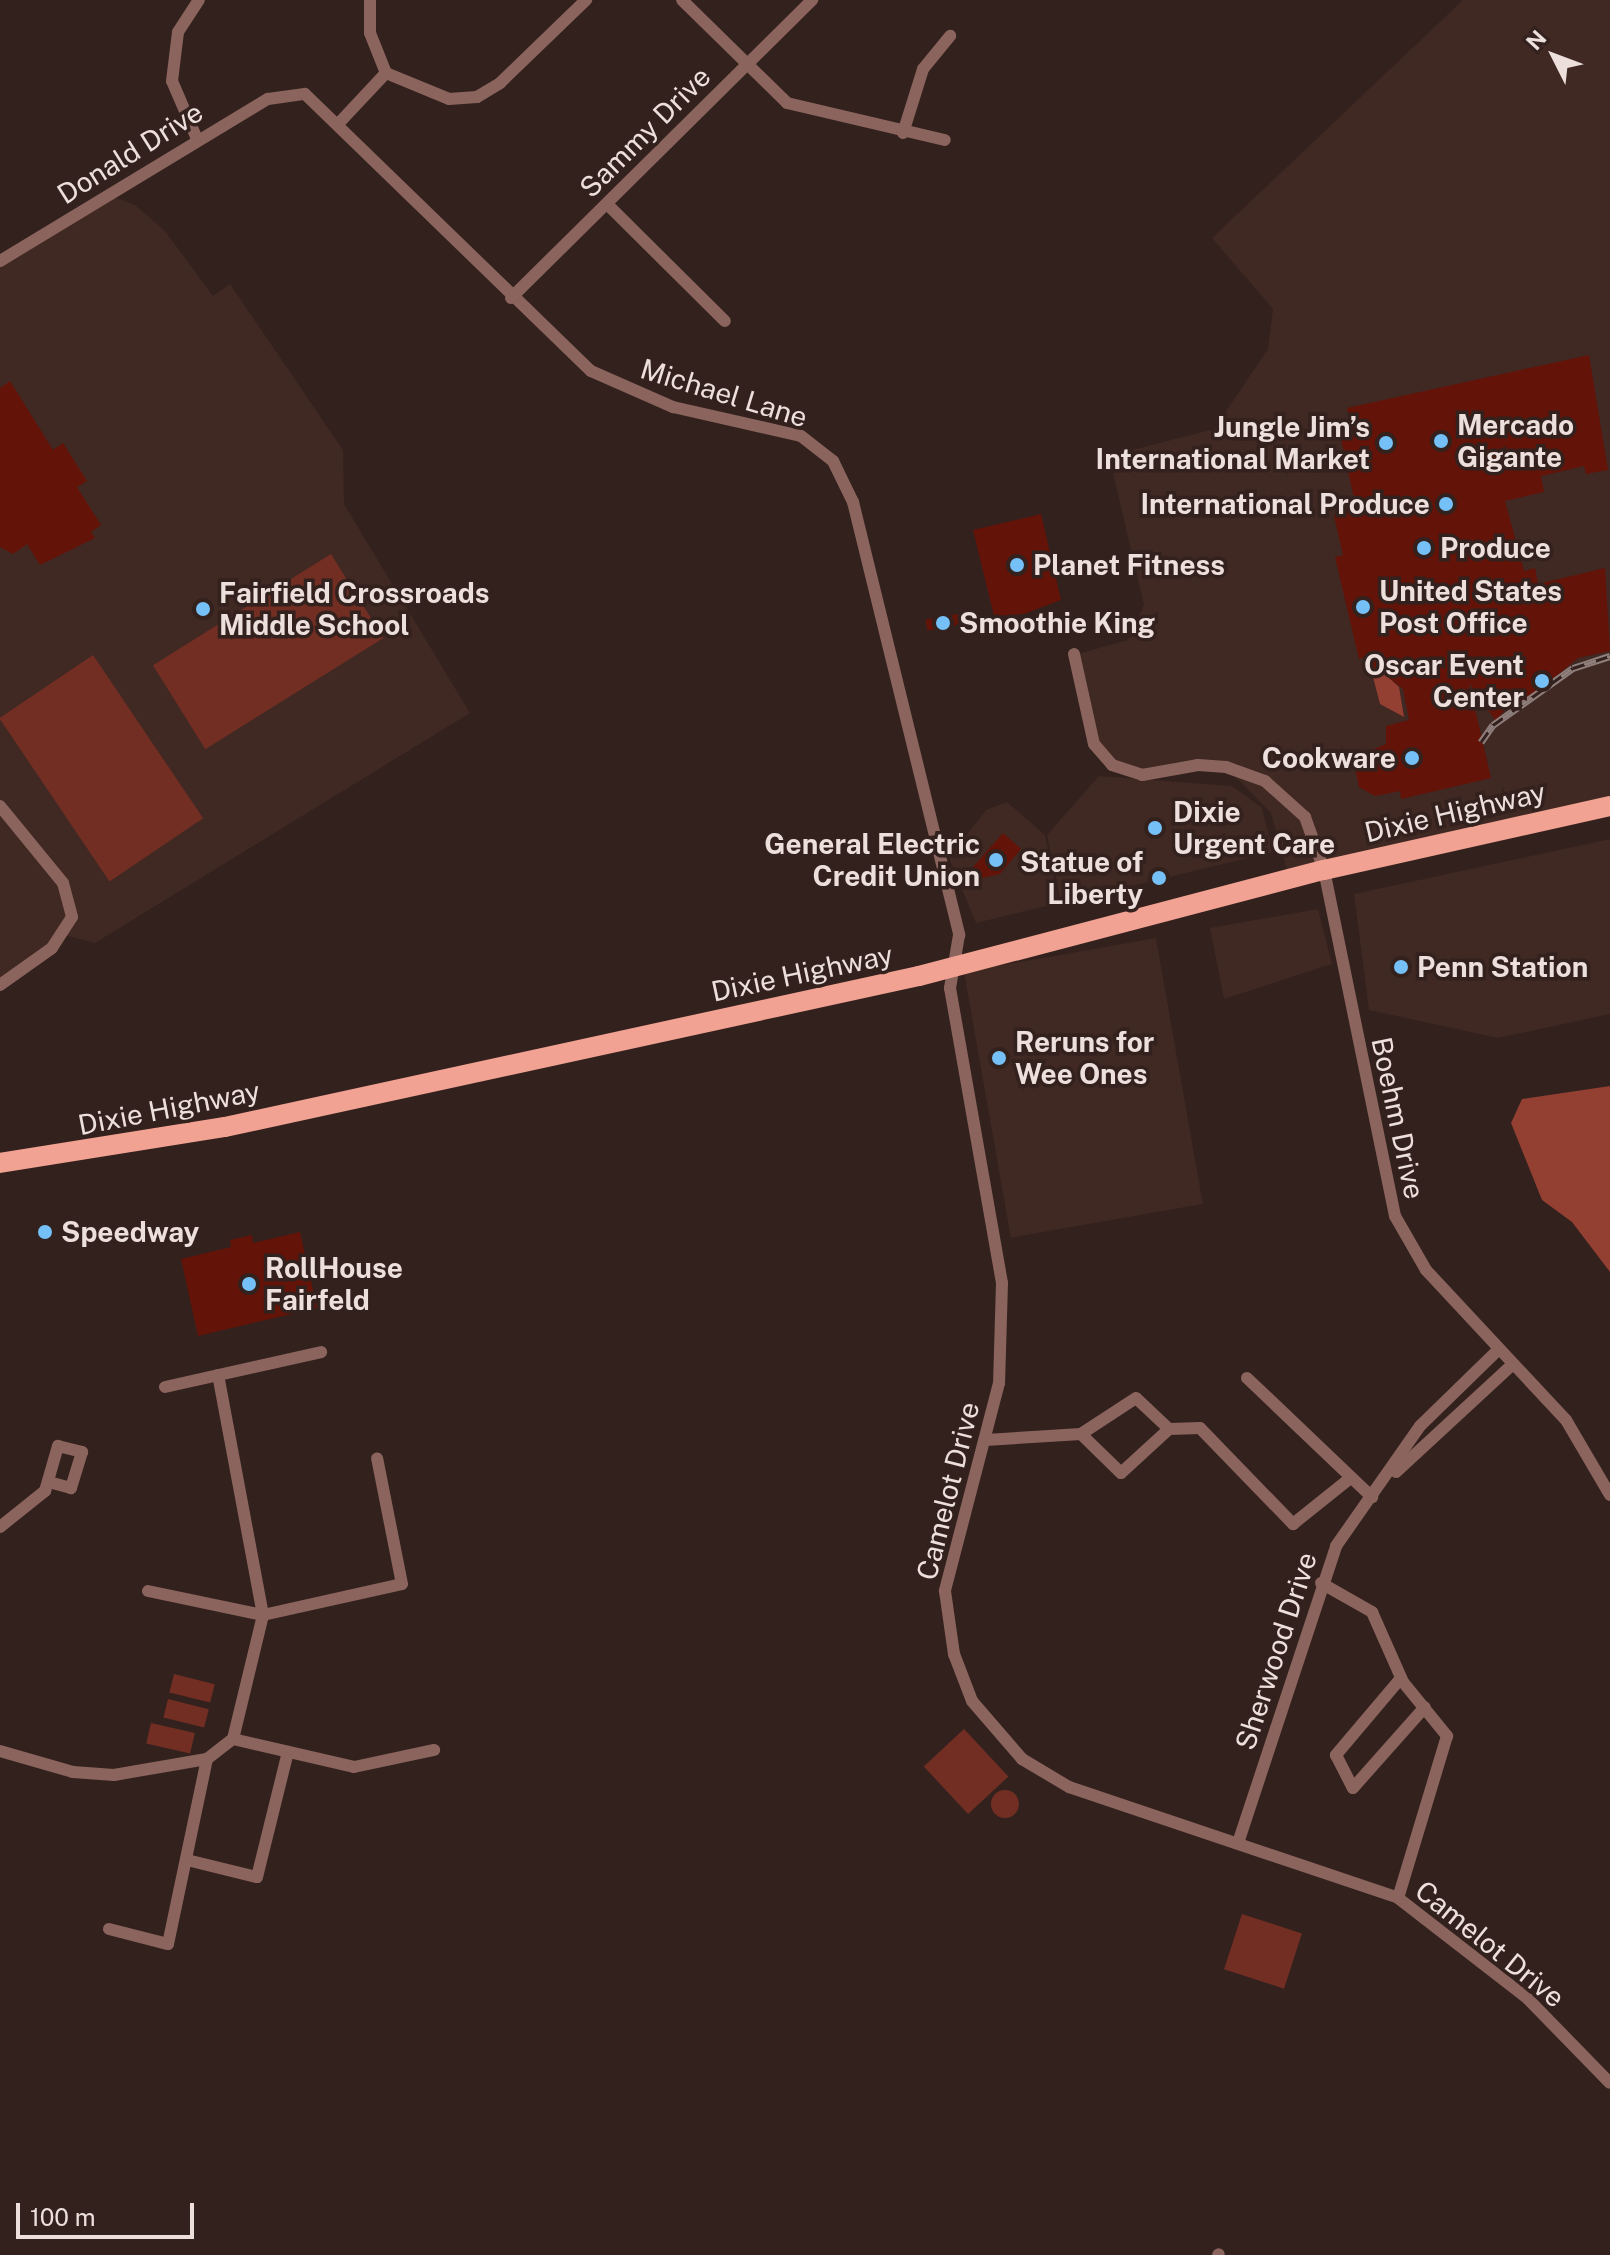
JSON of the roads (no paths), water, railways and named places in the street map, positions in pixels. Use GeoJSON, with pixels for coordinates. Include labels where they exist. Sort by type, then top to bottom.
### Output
{"type":"FeatureCollection","features":[{"type":"Feature","properties":{"kind":"main road","name":"Dixie Highway"},"geometry":{"type":"LineString","coordinates":[[0,1163],[83,1154],[241,1123],[956,965],[1324,870],[1610,806]]}},
{"type":"Feature","properties":{"kind":"street"},"geometry":{"type":"LineString","coordinates":[[197,139],[172,81],[178,32],[199,0]]}},
{"type":"Feature","properties":{"kind":"street"},"geometry":{"type":"LineString","coordinates":[[365,1],[370,33],[386,73],[449,99],[477,97],[500,83],[586,0]]}},
{"type":"Feature","properties":{"kind":"street"},"geometry":{"type":"LineString","coordinates":[[682,0],[746,64],[799,108],[945,140]]}},
{"type":"Feature","properties":{"kind":"street","name":"Sammy Drive"},"geometry":{"type":"LineString","coordinates":[[511,298],[812,0]]}},
{"type":"Feature","properties":{"kind":"street"},"geometry":{"type":"LineString","coordinates":[[903,133],[923,69],[950,36]]}},
{"type":"Feature","properties":{"kind":"street"},"geometry":{"type":"LineString","coordinates":[[339,123],[386,73]]}},
{"type":"Feature","properties":{"kind":"street","name":"Donald Drive"},"geometry":{"type":"LineString","coordinates":[[0,261],[197,139],[288,92]]}},
{"type":"Feature","properties":{"kind":"street","name":"Michael Lane"},"geometry":{"type":"LineString","coordinates":[[288,92],[305,94],[339,123],[569,355],[618,386],[673,407],[801,436],[833,461],[853,502],[959,935],[956,965]]}},
{"type":"Feature","properties":{"kind":"street"},"geometry":{"type":"LineString","coordinates":[[607,204],[725,321]]}},
{"type":"Feature","properties":{"kind":"street","name":"Boehm Drive"},"geometry":{"type":"LineString","coordinates":[[1074,654],[1102,757],[1142,775],[1216,765],[1265,781],[1305,817],[1324,870],[1395,1216],[1426,1270],[1566,1420],[1610,1495]]}},
{"type":"Feature","properties":{"kind":"street"},"geometry":{"type":"LineString","coordinates":[[0,806],[63,883],[72,917],[52,948],[0,985]]}},
{"type":"Feature","properties":{"kind":"street","name":"Camelot Drive"},"geometry":{"type":"LineString","coordinates":[[956,965],[950,988],[1005,1311],[1001,1369],[986,1440],[945,1591],[954,1654],[972,1701],[1004,1743],[1045,1775],[1398,1898],[1528,1999],[1610,2083]]}},
{"type":"Feature","properties":{"kind":"street","name":"Sherwood Drive"},"geometry":{"type":"LineString","coordinates":[[1238,1843],[1321,1583],[1336,1546],[1382,1485],[1420,1426],[1499,1349]]}},
{"type":"Feature","properties":{"kind":"street"},"geometry":{"type":"LineString","coordinates":[[165,1387],[321,1352]]}},
{"type":"Feature","properties":{"kind":"street","name":"Sherwood Drive"},"geometry":{"type":"LineString","coordinates":[[1382,1485],[1513,1364]]}},
{"type":"Feature","properties":{"kind":"street"},"geometry":{"type":"LineString","coordinates":[[0,1751],[73,1772],[114,1775],[207,1759],[233,1739],[263,1615],[218,1375]]}},
{"type":"Feature","properties":{"kind":"street"},"geometry":{"type":"LineString","coordinates":[[1247,1378],[1348,1480],[1372,1497]]}},
{"type":"Feature","properties":{"kind":"street"},"geometry":{"type":"LineString","coordinates":[[986,1440],[1081,1434],[1136,1398],[1169,1429]]}},
{"type":"Feature","properties":{"kind":"street"},"geometry":{"type":"LineString","coordinates":[[1081,1434],[1121,1473],[1169,1429],[1200,1428],[1293,1524],[1348,1480]]}},
{"type":"Feature","properties":{"kind":"street"},"geometry":{"type":"LineString","coordinates":[[148,1591],[263,1615],[402,1584],[377,1458]]}},
{"type":"Feature","properties":{"kind":"street"},"geometry":{"type":"LineString","coordinates":[[0,1527],[49,1482]]}},
{"type":"Feature","properties":{"kind":"street"},"geometry":{"type":"LineString","coordinates":[[1321,1583],[1372,1612],[1401,1678],[1443,1725],[1446,1751],[1398,1898]]}},
{"type":"Feature","properties":{"kind":"street"},"geometry":{"type":"LineString","coordinates":[[1401,1678],[1336,1755],[1353,1788],[1425,1707]]}},
{"type":"Feature","properties":{"kind":"street"},"geometry":{"type":"LineString","coordinates":[[233,1739],[354,1767],[434,1750]]}},
{"type":"Feature","properties":{"kind":"street"},"geometry":{"type":"LineString","coordinates":[[187,1860],[257,1877],[288,1752]]}},
{"type":"Feature","properties":{"kind":"street"},"geometry":{"type":"LineString","coordinates":[[109,1929],[168,1944],[207,1759]]}},
{"type":"Feature","properties":{"kind":"railway"},"geometry":{"type":"LineString","coordinates":[[1481,742],[1493,725],[1573,668],[1610,656]]}},
{"type":"Feature","properties":{"kind":"place","name":"Mercado Gigante"},"geometry":{"type":"Point","coordinates":[1441,441]}},
{"type":"Feature","properties":{"kind":"place","name":"Jungle Jim’s International Market"},"geometry":{"type":"Point","coordinates":[1386,443]}},
{"type":"Feature","properties":{"kind":"place","name":"International Produce"},"geometry":{"type":"Point","coordinates":[1446,504]}},
{"type":"Feature","properties":{"kind":"place","name":"Produce"},"geometry":{"type":"Point","coordinates":[1424,548]}},
{"type":"Feature","properties":{"kind":"place","name":"Planet Fitness"},"geometry":{"type":"Point","coordinates":[1017,565]}},
{"type":"Feature","properties":{"kind":"place","name":"United States Post Office"},"geometry":{"type":"Point","coordinates":[1363,607]}},
{"type":"Feature","properties":{"kind":"place","name":"Fairfield Crossroads Middle School"},"geometry":{"type":"Point","coordinates":[203,609]}},
{"type":"Feature","properties":{"kind":"place","name":"Smoothie King"},"geometry":{"type":"Point","coordinates":[943,623]}},
{"type":"Feature","properties":{"kind":"place","name":"Oscar Event Center"},"geometry":{"type":"Point","coordinates":[1542,681]}},
{"type":"Feature","properties":{"kind":"place","name":"Cookware"},"geometry":{"type":"Point","coordinates":[1412,758]}},
{"type":"Feature","properties":{"kind":"place","name":"Dixie Urgent Care"},"geometry":{"type":"Point","coordinates":[1155,828]}},
{"type":"Feature","properties":{"kind":"place","name":"General Electric Credit Union"},"geometry":{"type":"Point","coordinates":[996,860]}},
{"type":"Feature","properties":{"kind":"place","name":"Statue of Liberty"},"geometry":{"type":"Point","coordinates":[1159,878]}},
{"type":"Feature","properties":{"kind":"place","name":"Penn Station"},"geometry":{"type":"Point","coordinates":[1401,967]}},
{"type":"Feature","properties":{"kind":"place","name":"Reruns for Wee Ones"},"geometry":{"type":"Point","coordinates":[999,1058]}},
{"type":"Feature","properties":{"kind":"place","name":"Speedway"},"geometry":{"type":"Point","coordinates":[45,1232]}},
{"type":"Feature","properties":{"kind":"place","name":"RollHouse Fairfeld"},"geometry":{"type":"Point","coordinates":[249,1284]}}]}
